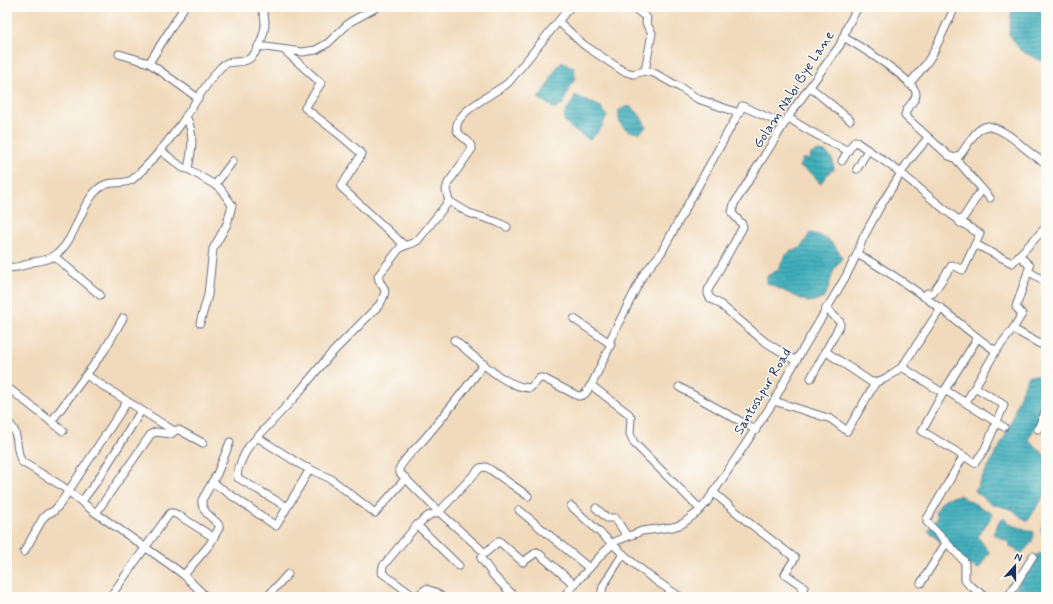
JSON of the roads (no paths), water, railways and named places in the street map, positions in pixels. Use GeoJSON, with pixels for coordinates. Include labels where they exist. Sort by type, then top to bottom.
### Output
{"type":"FeatureCollection","features":[{"type":"Feature","properties":{"kind":"street"},"geometry":{"type":"LineString","coordinates":[[149,64],[183,9],[181,7]]}},
{"type":"Feature","properties":{"kind":"street"},"geometry":{"type":"LineString","coordinates":[[258,46],[302,52],[316,50],[328,43],[350,22],[377,7]]}},
{"type":"Feature","properties":{"kind":"street"},"geometry":{"type":"LineString","coordinates":[[507,227],[497,222],[469,213],[449,201],[446,190],[448,183],[472,149],[469,141],[456,130],[457,125],[475,104],[508,83],[570,7]]}},
{"type":"Feature","properties":{"kind":"street"},"geometry":{"type":"LineString","coordinates":[[633,7],[647,18],[646,23],[652,33],[645,71]]}},
{"type":"Feature","properties":{"kind":"street","name":"Golam Nabi Bye Lane"},"geometry":{"type":"LineString","coordinates":[[796,361],[764,341],[720,304],[710,298],[708,290],[743,227],[732,213],[734,204],[788,117],[832,57],[858,7]]}},
{"type":"Feature","properties":{"kind":"street"},"geometry":{"type":"LineString","coordinates":[[909,84],[933,53],[955,7]]}},
{"type":"Feature","properties":{"kind":"street"},"geometry":{"type":"LineString","coordinates":[[7,267],[20,267],[49,259],[54,256],[71,236],[83,209],[97,190],[107,183],[129,181],[160,150],[224,63],[247,60],[254,55],[265,22],[259,8]]}},
{"type":"Feature","properties":{"kind":"street"},"geometry":{"type":"LineString","coordinates":[[559,22],[584,45],[623,71],[633,74],[645,71],[654,73],[698,99],[740,113]]}},
{"type":"Feature","properties":{"kind":"street"},"geometry":{"type":"LineString","coordinates":[[843,37],[872,54],[909,84],[916,93],[916,96],[905,116],[949,156],[955,158],[990,198]]}},
{"type":"Feature","properties":{"kind":"street"},"geometry":{"type":"LineString","coordinates":[[284,50],[321,83],[305,108],[362,154],[342,187],[404,245]]}},
{"type":"Feature","properties":{"kind":"street"},"geometry":{"type":"LineString","coordinates":[[119,54],[149,64],[198,98]]}},
{"type":"Feature","properties":{"kind":"street"},"geometry":{"type":"LineString","coordinates":[[810,87],[850,120]]}},
{"type":"Feature","properties":{"kind":"street"},"geometry":{"type":"LineString","coordinates":[[454,340],[506,381],[526,387],[532,387],[540,378],[543,378],[578,396],[584,395],[591,386],[611,344],[609,342],[644,275],[661,253],[729,130],[740,113],[742,106],[784,124]]}},
{"type":"Feature","properties":{"kind":"street"},"geometry":{"type":"LineString","coordinates":[[186,116],[191,126],[192,135],[188,170]]}},
{"type":"Feature","properties":{"kind":"street"},"geometry":{"type":"LineString","coordinates":[[788,117],[801,127],[848,151]]}},
{"type":"Feature","properties":{"kind":"street"},"geometry":{"type":"LineString","coordinates":[[955,158],[964,151],[978,131],[985,126],[988,126],[1009,135],[1028,152],[1046,163]]}},
{"type":"Feature","properties":{"kind":"street","name":"Santoshpur Road"},"geometry":{"type":"LineString","coordinates":[[563,597],[612,544],[627,536],[642,531],[672,528],[682,524],[700,509],[774,402],[826,308],[846,276],[863,238],[908,162],[928,138]]}},
{"type":"Feature","properties":{"kind":"street"},"geometry":{"type":"LineString","coordinates":[[842,161],[855,141],[901,173],[938,206],[960,223],[980,234],[963,270],[952,265],[933,293],[927,293],[925,297]]}},
{"type":"Feature","properties":{"kind":"street"},"geometry":{"type":"LineString","coordinates":[[160,150],[183,168],[220,188],[232,205],[227,224],[213,249],[208,295],[200,323]]}},
{"type":"Feature","properties":{"kind":"street"},"geometry":{"type":"LineString","coordinates":[[857,169],[868,150]]}},
{"type":"Feature","properties":{"kind":"street"},"geometry":{"type":"LineString","coordinates":[[216,185],[233,161]]}},
{"type":"Feature","properties":{"kind":"street"},"geometry":{"type":"LineString","coordinates":[[960,223],[982,189]]}},
{"type":"Feature","properties":{"kind":"street"},"geometry":{"type":"LineString","coordinates":[[287,507],[244,483],[237,475],[246,452],[257,437],[294,398],[334,351],[380,304],[385,294],[385,289],[378,276],[400,248],[418,240],[449,201]]}},
{"type":"Feature","properties":{"kind":"street"},"geometry":{"type":"LineString","coordinates":[[975,244],[1012,263],[1046,227]]}},
{"type":"Feature","properties":{"kind":"street"},"geometry":{"type":"LineString","coordinates":[[857,254],[875,263],[941,308],[977,338],[996,351]]}},
{"type":"Feature","properties":{"kind":"street"},"geometry":{"type":"LineString","coordinates":[[966,402],[996,351],[1013,329],[1022,314],[1016,307],[1030,266],[1019,255]]}},
{"type":"Feature","properties":{"kind":"street"},"geometry":{"type":"LineString","coordinates":[[54,256],[100,295]]}},
{"type":"Feature","properties":{"kind":"street"},"geometry":{"type":"LineString","coordinates":[[1028,271],[1045,280]]}},
{"type":"Feature","properties":{"kind":"street"},"geometry":{"type":"LineString","coordinates":[[810,378],[840,322],[826,308]]}},
{"type":"Feature","properties":{"kind":"street"},"geometry":{"type":"LineString","coordinates":[[825,351],[871,382],[884,380],[892,372],[902,367],[941,308]]}},
{"type":"Feature","properties":{"kind":"street"},"geometry":{"type":"LineString","coordinates":[[51,422],[104,351],[123,318]]}},
{"type":"Feature","properties":{"kind":"street"},"geometry":{"type":"LineString","coordinates":[[574,319],[609,342]]}},
{"type":"Feature","properties":{"kind":"street"},"geometry":{"type":"LineString","coordinates":[[1013,329],[1040,344],[1045,344],[1046,342]]}},
{"type":"Feature","properties":{"kind":"street"},"geometry":{"type":"LineString","coordinates":[[975,387],[1004,405],[985,449],[975,464],[922,431],[944,391],[977,338]]}},
{"type":"Feature","properties":{"kind":"street"},"geometry":{"type":"LineString","coordinates":[[484,364],[437,424],[410,452],[398,469],[400,473],[439,512],[485,553],[499,541],[523,562],[537,552],[575,585]]}},
{"type":"Feature","properties":{"kind":"street"},"geometry":{"type":"LineString","coordinates":[[902,367],[966,402],[1004,427]]}},
{"type":"Feature","properties":{"kind":"street"},"geometry":{"type":"LineString","coordinates":[[86,375],[174,431]]}},
{"type":"Feature","properties":{"kind":"street"},"geometry":{"type":"LineString","coordinates":[[774,402],[831,419],[847,431],[876,382]]}},
{"type":"Feature","properties":{"kind":"street"},"geometry":{"type":"LineString","coordinates":[[591,386],[629,414],[631,418],[630,434],[634,443],[700,509]]}},
{"type":"Feature","properties":{"kind":"street"},"geometry":{"type":"LineString","coordinates":[[7,387],[63,431]]}},
{"type":"Feature","properties":{"kind":"street"},"geometry":{"type":"LineString","coordinates":[[679,387],[756,430]]}},
{"type":"Feature","properties":{"kind":"street"},"geometry":{"type":"LineString","coordinates":[[24,552],[40,523],[47,514],[54,511],[60,504],[127,402]]}},
{"type":"Feature","properties":{"kind":"street"},"geometry":{"type":"LineString","coordinates":[[1038,429],[1046,410]]}},
{"type":"Feature","properties":{"kind":"street"},"geometry":{"type":"LineString","coordinates":[[82,501],[101,476],[141,411]]}},
{"type":"Feature","properties":{"kind":"street"},"geometry":{"type":"LineString","coordinates":[[7,422],[14,429],[22,462],[68,490],[96,513],[184,575],[206,597]]}},
{"type":"Feature","properties":{"kind":"street"},"geometry":{"type":"LineString","coordinates":[[96,513],[149,436],[156,432],[171,434],[174,431],[179,430],[203,442]]}},
{"type":"Feature","properties":{"kind":"street"},"geometry":{"type":"LineString","coordinates":[[257,437],[301,465],[331,479],[375,512],[406,478]]}},
{"type":"Feature","properties":{"kind":"street"},"geometry":{"type":"LineString","coordinates":[[184,575],[218,530],[218,525],[203,509],[202,500],[222,463],[230,442]]}},
{"type":"Feature","properties":{"kind":"street"},"geometry":{"type":"LineString","coordinates":[[963,457],[927,519],[927,522],[928,525],[964,561],[965,580],[969,585],[986,597]]}},
{"type":"Feature","properties":{"kind":"street"},"geometry":{"type":"LineString","coordinates":[[442,597],[435,592],[426,589],[417,596],[412,595],[382,573],[383,566],[417,525],[428,516],[439,512],[480,468],[483,467],[491,470],[528,496]]}},
{"type":"Feature","properties":{"kind":"street"},"geometry":{"type":"LineString","coordinates":[[212,482],[276,526],[310,469]]}},
{"type":"Feature","properties":{"kind":"street"},"geometry":{"type":"LineString","coordinates":[[713,492],[748,522],[795,558],[785,574],[804,587],[798,597]]}},
{"type":"Feature","properties":{"kind":"street"},"geometry":{"type":"LineString","coordinates":[[571,506],[623,554],[652,578],[679,597]]}},
{"type":"Feature","properties":{"kind":"street"},"geometry":{"type":"LineString","coordinates":[[596,508],[607,518],[615,518],[627,536]]}},
{"type":"Feature","properties":{"kind":"street"},"geometry":{"type":"LineString","coordinates":[[519,510],[589,568]]}},
{"type":"Feature","properties":{"kind":"street"},"geometry":{"type":"LineString","coordinates":[[110,597],[170,513],[173,513],[214,537]]}},
{"type":"Feature","properties":{"kind":"street"},"geometry":{"type":"LineString","coordinates":[[417,525],[459,566]]}},
{"type":"Feature","properties":{"kind":"street"},"geometry":{"type":"LineString","coordinates":[[921,582],[946,543]]}},
{"type":"Feature","properties":{"kind":"street"},"geometry":{"type":"LineString","coordinates":[[601,597],[603,586],[623,554]]}},
{"type":"Feature","properties":{"kind":"street"},"geometry":{"type":"LineString","coordinates":[[1008,597],[1033,556]]}},
{"type":"Feature","properties":{"kind":"street"},"geometry":{"type":"LineString","coordinates":[[481,558],[493,575],[516,597]]}},
{"type":"Feature","properties":{"kind":"street"},"geometry":{"type":"LineString","coordinates":[[267,597],[288,574]]}},
{"type":"Feature","properties":{"kind":"water"},"geometry":{"type":"Polygon","coordinates":[[[1012,7],[1046,7],[1046,63],[1021,51],[1009,34],[1012,7]]]}},
{"type":"Feature","properties":{"kind":"water"},"geometry":{"type":"Polygon","coordinates":[[[562,62],[574,68],[575,78],[563,104],[555,109],[538,98],[547,87],[555,70],[562,62]]]}},
{"type":"Feature","properties":{"kind":"water"},"geometry":{"type":"Polygon","coordinates":[[[575,95],[601,107],[607,116],[601,128],[590,140],[575,131],[564,121],[565,114],[575,95]]]}},
{"type":"Feature","properties":{"kind":"water"},"geometry":{"type":"Polygon","coordinates":[[[628,106],[637,112],[646,127],[639,133],[629,131],[620,123],[619,110],[628,106]]]}},
{"type":"Feature","properties":{"kind":"water"},"geometry":{"type":"Polygon","coordinates":[[[818,151],[826,152],[833,160],[834,170],[830,171],[820,184],[816,178],[806,170],[799,167],[803,158],[809,160],[811,154],[818,151]]]}},
{"type":"Feature","properties":{"kind":"water"},"geometry":{"type":"Polygon","coordinates":[[[810,233],[821,236],[833,244],[842,258],[834,269],[828,289],[823,299],[808,302],[767,283],[767,276],[778,270],[785,256],[791,251],[801,248],[810,233]]]}},
{"type":"Feature","properties":{"kind":"water"},"geometry":{"type":"Polygon","coordinates":[[[1029,376],[1040,376],[1046,381],[1046,410],[1028,439],[1046,456],[1046,493],[1027,522],[1013,510],[992,505],[975,491],[982,476],[999,449],[1029,376]]]}},
{"type":"Feature","properties":{"kind":"water"},"geometry":{"type":"Polygon","coordinates":[[[959,495],[993,514],[978,537],[989,552],[979,569],[963,562],[928,531],[938,517],[935,513],[944,499],[959,495]]]}},
{"type":"Feature","properties":{"kind":"water"},"geometry":{"type":"Polygon","coordinates":[[[1004,518],[1012,525],[1034,532],[1032,542],[1022,553],[1010,547],[1010,543],[993,534],[999,522],[1004,518]]]}},
{"type":"Feature","properties":{"kind":"water"},"geometry":{"type":"Polygon","coordinates":[[[1046,552],[1046,597],[1011,597],[1036,555],[1046,552]]]}}]}
